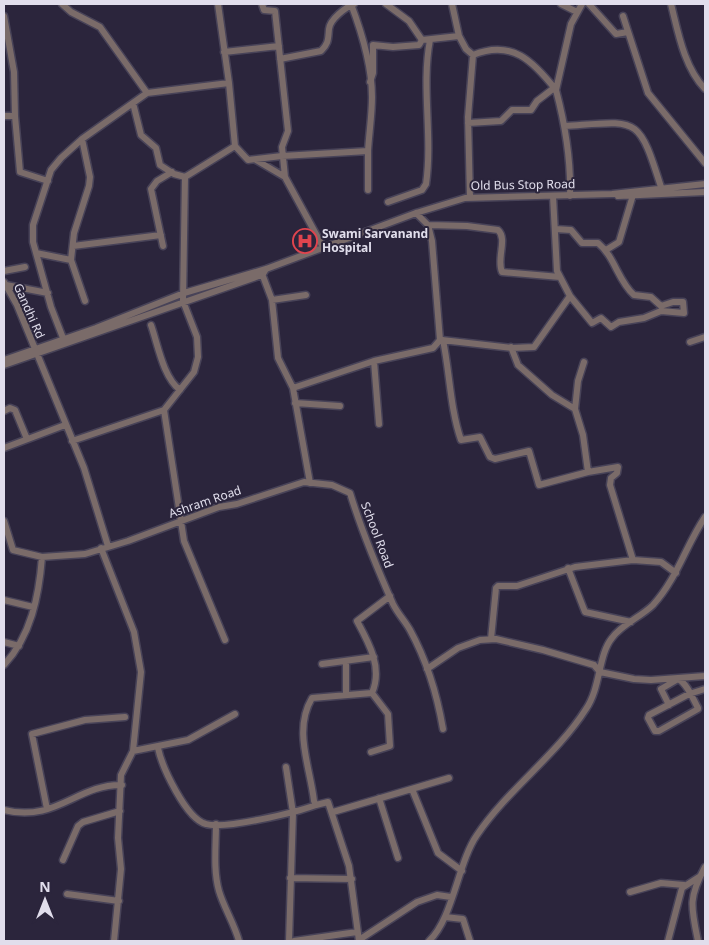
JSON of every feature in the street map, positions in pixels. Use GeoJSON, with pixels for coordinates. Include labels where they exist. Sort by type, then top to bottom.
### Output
{"type":"FeatureCollection","features":[{"type":"Feature","properties":{"kind":"street"},"geometry":{"type":"LineString","coordinates":[[62,4],[70,12],[100,27],[147,93]]}},
{"type":"Feature","properties":{"kind":"street"},"geometry":{"type":"LineString","coordinates":[[218,4],[229,83],[235,146],[248,160],[368,151]]}},
{"type":"Feature","properties":{"kind":"street"},"geometry":{"type":"LineString","coordinates":[[262,4],[264,10],[275,11],[288,130],[282,148],[285,177],[322,247]]}},
{"type":"Feature","properties":{"kind":"street"},"geometry":{"type":"LineString","coordinates":[[280,59],[322,50],[328,41],[330,24],[352,4],[360,24],[372,96],[368,151],[368,190]]}},
{"type":"Feature","properties":{"kind":"street"},"geometry":{"type":"LineString","coordinates":[[386,4],[409,21],[422,40]]}},
{"type":"Feature","properties":{"kind":"street"},"geometry":{"type":"LineString","coordinates":[[452,4],[459,36],[466,49],[473,55]]}},
{"type":"Feature","properties":{"kind":"street"},"geometry":{"type":"LineString","coordinates":[[560,4],[577,12]]}},
{"type":"Feature","properties":{"kind":"street"},"geometry":{"type":"LineString","coordinates":[[468,123],[501,121],[512,110],[531,110],[537,101],[555,89],[571,24],[582,4]]}},
{"type":"Feature","properties":{"kind":"street"},"geometry":{"type":"LineString","coordinates":[[590,4],[616,34],[628,32]]}},
{"type":"Feature","properties":{"kind":"street"},"geometry":{"type":"LineString","coordinates":[[671,4],[679,41],[698,82],[705,89]]}},
{"type":"Feature","properties":{"kind":"street"},"geometry":{"type":"LineString","coordinates":[[4,16],[14,72],[14,116],[20,172],[48,181]]}},
{"type":"Feature","properties":{"kind":"street"},"geometry":{"type":"LineString","coordinates":[[623,16],[648,93],[705,163]]}},
{"type":"Feature","properties":{"kind":"street"},"geometry":{"type":"LineString","coordinates":[[422,40],[459,36]]}},
{"type":"Feature","properties":{"kind":"street"},"geometry":{"type":"LineString","coordinates":[[370,83],[373,73],[373,45],[393,47],[419,45],[422,40]]}},
{"type":"Feature","properties":{"kind":"street"},"geometry":{"type":"LineString","coordinates":[[388,202],[422,190],[426,184],[428,127],[426,77],[430,40]]}},
{"type":"Feature","properties":{"kind":"street"},"geometry":{"type":"LineString","coordinates":[[224,52],[279,46]]}},
{"type":"Feature","properties":{"kind":"street"},"geometry":{"type":"LineString","coordinates":[[473,55],[484,50],[499,49],[520,54],[533,64],[555,89],[565,126],[571,179],[570,196]]}},
{"type":"Feature","properties":{"kind":"street"},"geometry":{"type":"LineString","coordinates":[[470,198],[468,123],[473,55]]}},
{"type":"Feature","properties":{"kind":"street"},"geometry":{"type":"LineString","coordinates":[[63,338],[33,242],[33,225],[56,163],[82,139],[147,93],[229,83]]}},
{"type":"Feature","properties":{"kind":"street"},"geometry":{"type":"LineString","coordinates":[[133,103],[141,135],[156,148],[160,165],[185,177]]}},
{"type":"Feature","properties":{"kind":"street"},"geometry":{"type":"LineString","coordinates":[[4,116],[14,116]]}},
{"type":"Feature","properties":{"kind":"street"},"geometry":{"type":"LineString","coordinates":[[565,126],[617,122],[634,127],[645,139],[661,188]]}},
{"type":"Feature","properties":{"kind":"street"},"geometry":{"type":"LineString","coordinates":[[82,139],[90,177],[70,260],[85,301]]}},
{"type":"Feature","properties":{"kind":"street"},"geometry":{"type":"LineString","coordinates":[[185,177],[235,146]]}},
{"type":"Feature","properties":{"kind":"street"},"geometry":{"type":"LineString","coordinates":[[255,160],[285,177]]}},
{"type":"Feature","properties":{"kind":"street"},"geometry":{"type":"LineString","coordinates":[[163,246],[151,190],[157,181],[172,172]]}},
{"type":"Feature","properties":{"kind":"street"},"geometry":{"type":"LineString","coordinates":[[72,441],[164,410],[194,372],[198,357],[197,337],[183,301],[185,177]]}},
{"type":"Feature","properties":{"kind":"street","name":"Old Bus Stop Road"},"geometry":{"type":"LineString","coordinates":[[612,194],[633,195],[678,190],[705,184]]}},
{"type":"Feature","properties":{"kind":"street","name":"Old Bus Stop Road"},"geometry":{"type":"LineString","coordinates":[[263,271],[322,247],[416,213],[470,198],[612,194],[661,188],[705,192]]}},
{"type":"Feature","properties":{"kind":"street"},"geometry":{"type":"LineString","coordinates":[[606,250],[618,243],[633,195]]}},
{"type":"Feature","properties":{"kind":"street"},"geometry":{"type":"LineString","coordinates":[[553,196],[555,252],[560,277],[570,296],[592,323],[601,318],[612,326],[620,322],[644,318],[661,311],[684,313],[682,302],[673,302],[660,306],[652,296],[634,295],[625,284],[606,250],[598,243],[582,243],[570,230],[555,229]]}},
{"type":"Feature","properties":{"kind":"street"},"geometry":{"type":"LineString","coordinates":[[416,213],[428,225],[434,254],[441,340],[450,374],[449,389],[461,440],[480,437],[490,457],[495,460],[529,451],[540,485],[614,467],[617,473],[612,478],[610,485],[633,560]]}},
{"type":"Feature","properties":{"kind":"street"},"geometry":{"type":"LineString","coordinates":[[428,225],[467,226],[498,230],[502,237],[499,263],[502,272],[560,277]]}},
{"type":"Feature","properties":{"kind":"street"},"geometry":{"type":"LineString","coordinates":[[72,246],[161,235]]}},
{"type":"Feature","properties":{"kind":"street"},"geometry":{"type":"LineString","coordinates":[[36,253],[70,260]]}},
{"type":"Feature","properties":{"kind":"street"},"geometry":{"type":"LineString","coordinates":[[4,271],[25,267]]}},
{"type":"Feature","properties":{"kind":"street"},"geometry":{"type":"LineString","coordinates":[[4,366],[63,338],[184,293],[263,271]]}},
{"type":"Feature","properties":{"kind":"street"},"geometry":{"type":"LineString","coordinates":[[263,271],[272,300],[278,358],[293,388],[310,482]]}},
{"type":"Feature","properties":{"kind":"street"},"geometry":{"type":"LineString","coordinates":[[4,360],[183,301],[263,271]]}},
{"type":"Feature","properties":{"kind":"street"},"geometry":{"type":"LineString","coordinates":[[5,283],[48,293]]}},
{"type":"Feature","properties":{"kind":"street","name":"Gandhi Rd"},"geometry":{"type":"LineString","coordinates":[[5,283],[17,305],[34,351],[84,468],[104,547],[129,620],[140,660],[139,703],[133,752]]}},
{"type":"Feature","properties":{"kind":"street"},"geometry":{"type":"LineString","coordinates":[[272,300],[306,295]]}},
{"type":"Feature","properties":{"kind":"street"},"geometry":{"type":"LineString","coordinates":[[441,340],[511,347],[534,347],[570,296]]}},
{"type":"Feature","properties":{"kind":"street"},"geometry":{"type":"LineString","coordinates":[[151,325],[165,366],[174,386],[180,390]]}},
{"type":"Feature","properties":{"kind":"street"},"geometry":{"type":"LineString","coordinates":[[690,342],[705,337]]}},
{"type":"Feature","properties":{"kind":"street"},"geometry":{"type":"LineString","coordinates":[[293,388],[374,362],[433,348],[441,340]]}},
{"type":"Feature","properties":{"kind":"street"},"geometry":{"type":"LineString","coordinates":[[511,347],[518,365],[552,395],[576,409]]}},
{"type":"Feature","properties":{"kind":"street"},"geometry":{"type":"LineString","coordinates":[[374,362],[379,424]]}},
{"type":"Feature","properties":{"kind":"street"},"geometry":{"type":"LineString","coordinates":[[584,362],[578,381],[576,409],[583,435],[588,472]]}},
{"type":"Feature","properties":{"kind":"street"},"geometry":{"type":"LineString","coordinates":[[295,403],[340,406]]}},
{"type":"Feature","properties":{"kind":"street"},"geometry":{"type":"LineString","coordinates":[[4,411],[10,408],[15,410],[26,439]]}},
{"type":"Feature","properties":{"kind":"street"},"geometry":{"type":"LineString","coordinates":[[164,410],[172,474],[182,520],[184,541],[225,640]]}},
{"type":"Feature","properties":{"kind":"street"},"geometry":{"type":"LineString","coordinates":[[4,448],[65,425]]}},
{"type":"Feature","properties":{"kind":"street","name":"Ashram Road"},"geometry":{"type":"LineString","coordinates":[[4,521],[13,550],[42,557],[85,554],[291,485],[310,482]]}},
{"type":"Feature","properties":{"kind":"street","name":"School Road"},"geometry":{"type":"LineString","coordinates":[[310,482],[332,485],[350,493],[361,529],[390,596]]}},
{"type":"Feature","properties":{"kind":"street"},"geometry":{"type":"LineString","coordinates":[[429,941],[434,936],[445,916],[475,837],[484,824],[537,768],[586,709],[595,693],[612,637],[652,606],[676,573],[705,517]]}},
{"type":"Feature","properties":{"kind":"street"},"geometry":{"type":"LineString","coordinates":[[4,665],[27,633],[40,582],[42,557]]}},
{"type":"Feature","properties":{"kind":"street"},"geometry":{"type":"LineString","coordinates":[[491,639],[497,587],[517,586],[568,568],[633,560],[660,562],[676,573]]}},
{"type":"Feature","properties":{"kind":"street"},"geometry":{"type":"LineString","coordinates":[[568,568],[585,612],[631,622]]}},
{"type":"Feature","properties":{"kind":"street"},"geometry":{"type":"LineString","coordinates":[[371,752],[390,746],[392,740],[388,714],[372,693],[376,667],[374,657],[357,621],[390,596],[412,634],[427,669],[440,709],[443,728]]}},
{"type":"Feature","properties":{"kind":"street"},"geometry":{"type":"LineString","coordinates":[[4,600],[33,607]]}},
{"type":"Feature","properties":{"kind":"street"},"geometry":{"type":"LineString","coordinates":[[427,669],[458,648],[480,640],[491,639],[543,650],[594,665],[600,672],[643,680],[705,675]]}},
{"type":"Feature","properties":{"kind":"street"},"geometry":{"type":"LineString","coordinates":[[4,642],[19,646]]}},
{"type":"Feature","properties":{"kind":"street"},"geometry":{"type":"LineString","coordinates":[[322,664],[374,657]]}},
{"type":"Feature","properties":{"kind":"street"},"geometry":{"type":"LineString","coordinates":[[346,661],[346,694]]}},
{"type":"Feature","properties":{"kind":"street"},"geometry":{"type":"LineString","coordinates":[[669,705],[661,690],[662,687],[678,679],[682,681],[689,694],[698,708],[655,731],[648,717],[689,694],[705,689]]}},
{"type":"Feature","properties":{"kind":"street"},"geometry":{"type":"LineString","coordinates":[[316,805],[304,749],[302,725],[312,698],[372,693]]}},
{"type":"Feature","properties":{"kind":"street"},"geometry":{"type":"LineString","coordinates":[[114,941],[119,901],[121,854],[118,838],[121,775],[133,752],[158,748],[194,738],[235,714]]}},
{"type":"Feature","properties":{"kind":"street"},"geometry":{"type":"LineString","coordinates":[[47,809],[32,734],[84,720],[125,717]]}},
{"type":"Feature","properties":{"kind":"street"},"geometry":{"type":"LineString","coordinates":[[158,748],[161,764],[172,780],[178,795],[192,816],[206,824],[275,817],[328,802],[333,812],[352,879],[352,896],[359,940],[417,902],[437,895],[451,897]]}},
{"type":"Feature","properties":{"kind":"street"},"geometry":{"type":"LineString","coordinates":[[286,767],[293,813],[288,941]]}},
{"type":"Feature","properties":{"kind":"street"},"geometry":{"type":"LineString","coordinates":[[333,812],[449,778]]}},
{"type":"Feature","properties":{"kind":"street"},"geometry":{"type":"LineString","coordinates":[[4,810],[21,814],[47,809],[91,790],[112,785],[122,785]]}},
{"type":"Feature","properties":{"kind":"street"},"geometry":{"type":"LineString","coordinates":[[412,788],[438,853],[462,871]]}},
{"type":"Feature","properties":{"kind":"street"},"geometry":{"type":"LineString","coordinates":[[379,798],[398,858]]}},
{"type":"Feature","properties":{"kind":"street"},"geometry":{"type":"LineString","coordinates":[[63,860],[78,826],[83,822],[120,811]]}},
{"type":"Feature","properties":{"kind":"street"},"geometry":{"type":"LineString","coordinates":[[216,824],[218,890],[234,923],[239,941]]}},
{"type":"Feature","properties":{"kind":"street"},"geometry":{"type":"LineString","coordinates":[[698,941],[692,900],[705,867]]}},
{"type":"Feature","properties":{"kind":"street"},"geometry":{"type":"LineString","coordinates":[[630,892],[662,883],[684,885],[700,877]]}},
{"type":"Feature","properties":{"kind":"street"},"geometry":{"type":"LineString","coordinates":[[290,878],[352,879]]}},
{"type":"Feature","properties":{"kind":"street"},"geometry":{"type":"LineString","coordinates":[[668,941],[680,893],[684,885]]}},
{"type":"Feature","properties":{"kind":"street"},"geometry":{"type":"LineString","coordinates":[[67,894],[119,901]]}},
{"type":"Feature","properties":{"kind":"street"},"geometry":{"type":"LineString","coordinates":[[445,916],[463,918],[470,941]]}},
{"type":"Feature","properties":{"kind":"street"},"geometry":{"type":"LineString","coordinates":[[294,941],[357,932]]}},
{"type":"Feature","properties":{"kind":"place","name":"Swami Sarvanand Hospital"},"geometry":{"type":"Point","coordinates":[305,241]}}]}
